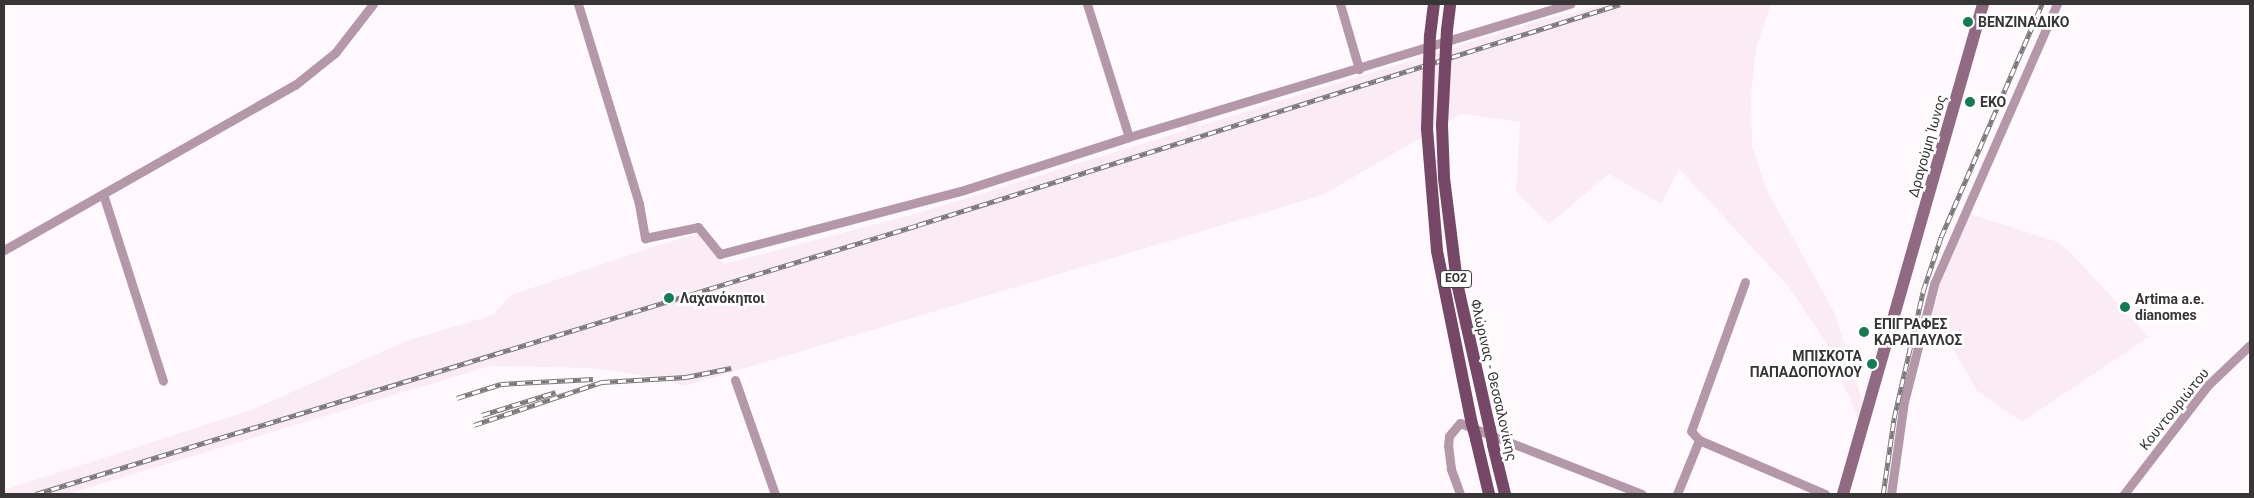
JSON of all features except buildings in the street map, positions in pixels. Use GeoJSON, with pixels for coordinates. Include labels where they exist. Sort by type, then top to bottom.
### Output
{"type":"FeatureCollection","features":[{"type":"Feature","properties":{"kind":"main road","name":"ΕΟ2"},"geometry":{"type":"LineString","coordinates":[[1434,4],[1430,36],[1427,129],[1437,251],[1472,424],[1489,494]]}},
{"type":"Feature","properties":{"kind":"main road","name":"Φλώρινας - Θεσσαλονίκης"},"geometry":{"type":"LineString","coordinates":[[1450,4],[1442,125],[1446,196],[1457,283],[1505,494]]}},
{"type":"Feature","properties":{"kind":"main road","name":"Δραγούμη Ίωνος"},"geometry":{"type":"LineString","coordinates":[[1843,494],[1983,4]]}},
{"type":"Feature","properties":{"kind":"street"},"geometry":{"type":"LineString","coordinates":[[4,250],[267,102],[320,68],[373,4]]}},
{"type":"Feature","properties":{"kind":"street"},"geometry":{"type":"LineString","coordinates":[[578,4],[640,204],[646,239],[698,227],[720,254],[964,190],[1129,137],[1570,4]]}},
{"type":"Feature","properties":{"kind":"street"},"geometry":{"type":"LineString","coordinates":[[1087,4],[1129,137]]}},
{"type":"Feature","properties":{"kind":"street"},"geometry":{"type":"LineString","coordinates":[[1340,4],[1359,68]]}},
{"type":"Feature","properties":{"kind":"street"},"geometry":{"type":"LineString","coordinates":[[1891,494],[1904,402],[1931,291],[2057,4]]}},
{"type":"Feature","properties":{"kind":"street"},"geometry":{"type":"LineString","coordinates":[[103,194],[162,382]]}},
{"type":"Feature","properties":{"kind":"street"},"geometry":{"type":"LineString","coordinates":[[1745,282],[1691,428],[1699,440],[1825,494]]}},
{"type":"Feature","properties":{"kind":"street","name":"Κουντουριώτου"},"geometry":{"type":"LineString","coordinates":[[2124,494],[2208,385],[2250,345]]}},
{"type":"Feature","properties":{"kind":"street"},"geometry":{"type":"LineString","coordinates":[[735,380],[775,494]]}},
{"type":"Feature","properties":{"kind":"street"},"geometry":{"type":"LineString","coordinates":[[1460,494],[1451,469],[1448,446],[1449,436],[1460,423],[1642,494]]}},
{"type":"Feature","properties":{"kind":"street"},"geometry":{"type":"LineString","coordinates":[[1677,494],[1699,440]]}},
{"type":"Feature","properties":{"kind":"shaded area"},"geometry":{"type":"Polygon","coordinates":[[[1606,4],[1771,4],[1756,49],[1751,96],[1752,146],[1767,190],[1835,314],[1864,407],[1860,424],[1825,341],[1788,286],[1679,169],[1661,204],[1609,174],[1549,224],[1516,192],[1520,122],[1461,114],[1323,195],[685,386],[653,377],[591,368],[490,366],[68,494],[4,494],[4,490],[251,410],[406,341],[493,315],[511,295],[656,246],[700,233],[724,264],[915,214],[1187,130],[1186,125],[1197,122],[1199,126],[1542,20],[1606,4]]]}},
{"type":"Feature","properties":{"kind":"shaded area"},"geometry":{"type":"Polygon","coordinates":[[[1967,213],[2055,241],[2070,252],[2149,337],[2022,422],[1977,391],[1932,313],[1936,293],[1967,213]]]}},
{"type":"Feature","properties":{"kind":"railway"},"geometry":{"type":"LineString","coordinates":[[36,494],[918,225],[1620,4]]}},
{"type":"Feature","properties":{"kind":"railway"},"geometry":{"type":"LineString","coordinates":[[1883,494],[1894,418],[1923,291],[1941,237],[2042,4]]}},
{"type":"Feature","properties":{"kind":"railway"},"geometry":{"type":"LineString","coordinates":[[474,425],[602,382],[686,377],[731,368]]}},
{"type":"Feature","properties":{"kind":"railway"},"geometry":{"type":"LineString","coordinates":[[457,398],[501,384],[593,379]]}},
{"type":"Feature","properties":{"kind":"railway"},"geometry":{"type":"LineString","coordinates":[[482,415],[556,392]]}},
{"type":"Feature","properties":{"kind":"place","name":"ΒΕΝΖΙΝΑΔΙΚΟ"},"geometry":{"type":"Point","coordinates":[1968,22]}},
{"type":"Feature","properties":{"kind":"place","name":"EKO"},"geometry":{"type":"Point","coordinates":[1970,102]}},
{"type":"Feature","properties":{"kind":"place","name":"Λαχανόκηποι"},"geometry":{"type":"Point","coordinates":[669,298]}},
{"type":"Feature","properties":{"kind":"place","name":"Artima a.e. dianomes"},"geometry":{"type":"Point","coordinates":[2125,307]}},
{"type":"Feature","properties":{"kind":"place","name":"ΕΠΙΓΡΑΦΕΣ ΚΑΡΑΠΑΥΛΟΣ"},"geometry":{"type":"Point","coordinates":[1864,332]}},
{"type":"Feature","properties":{"kind":"place","name":"ΜΠΙΣΚΟΤΑ ΠΑΠΑΔΟΠΟΥΛΟΥ"},"geometry":{"type":"Point","coordinates":[1872,364]}}]}
